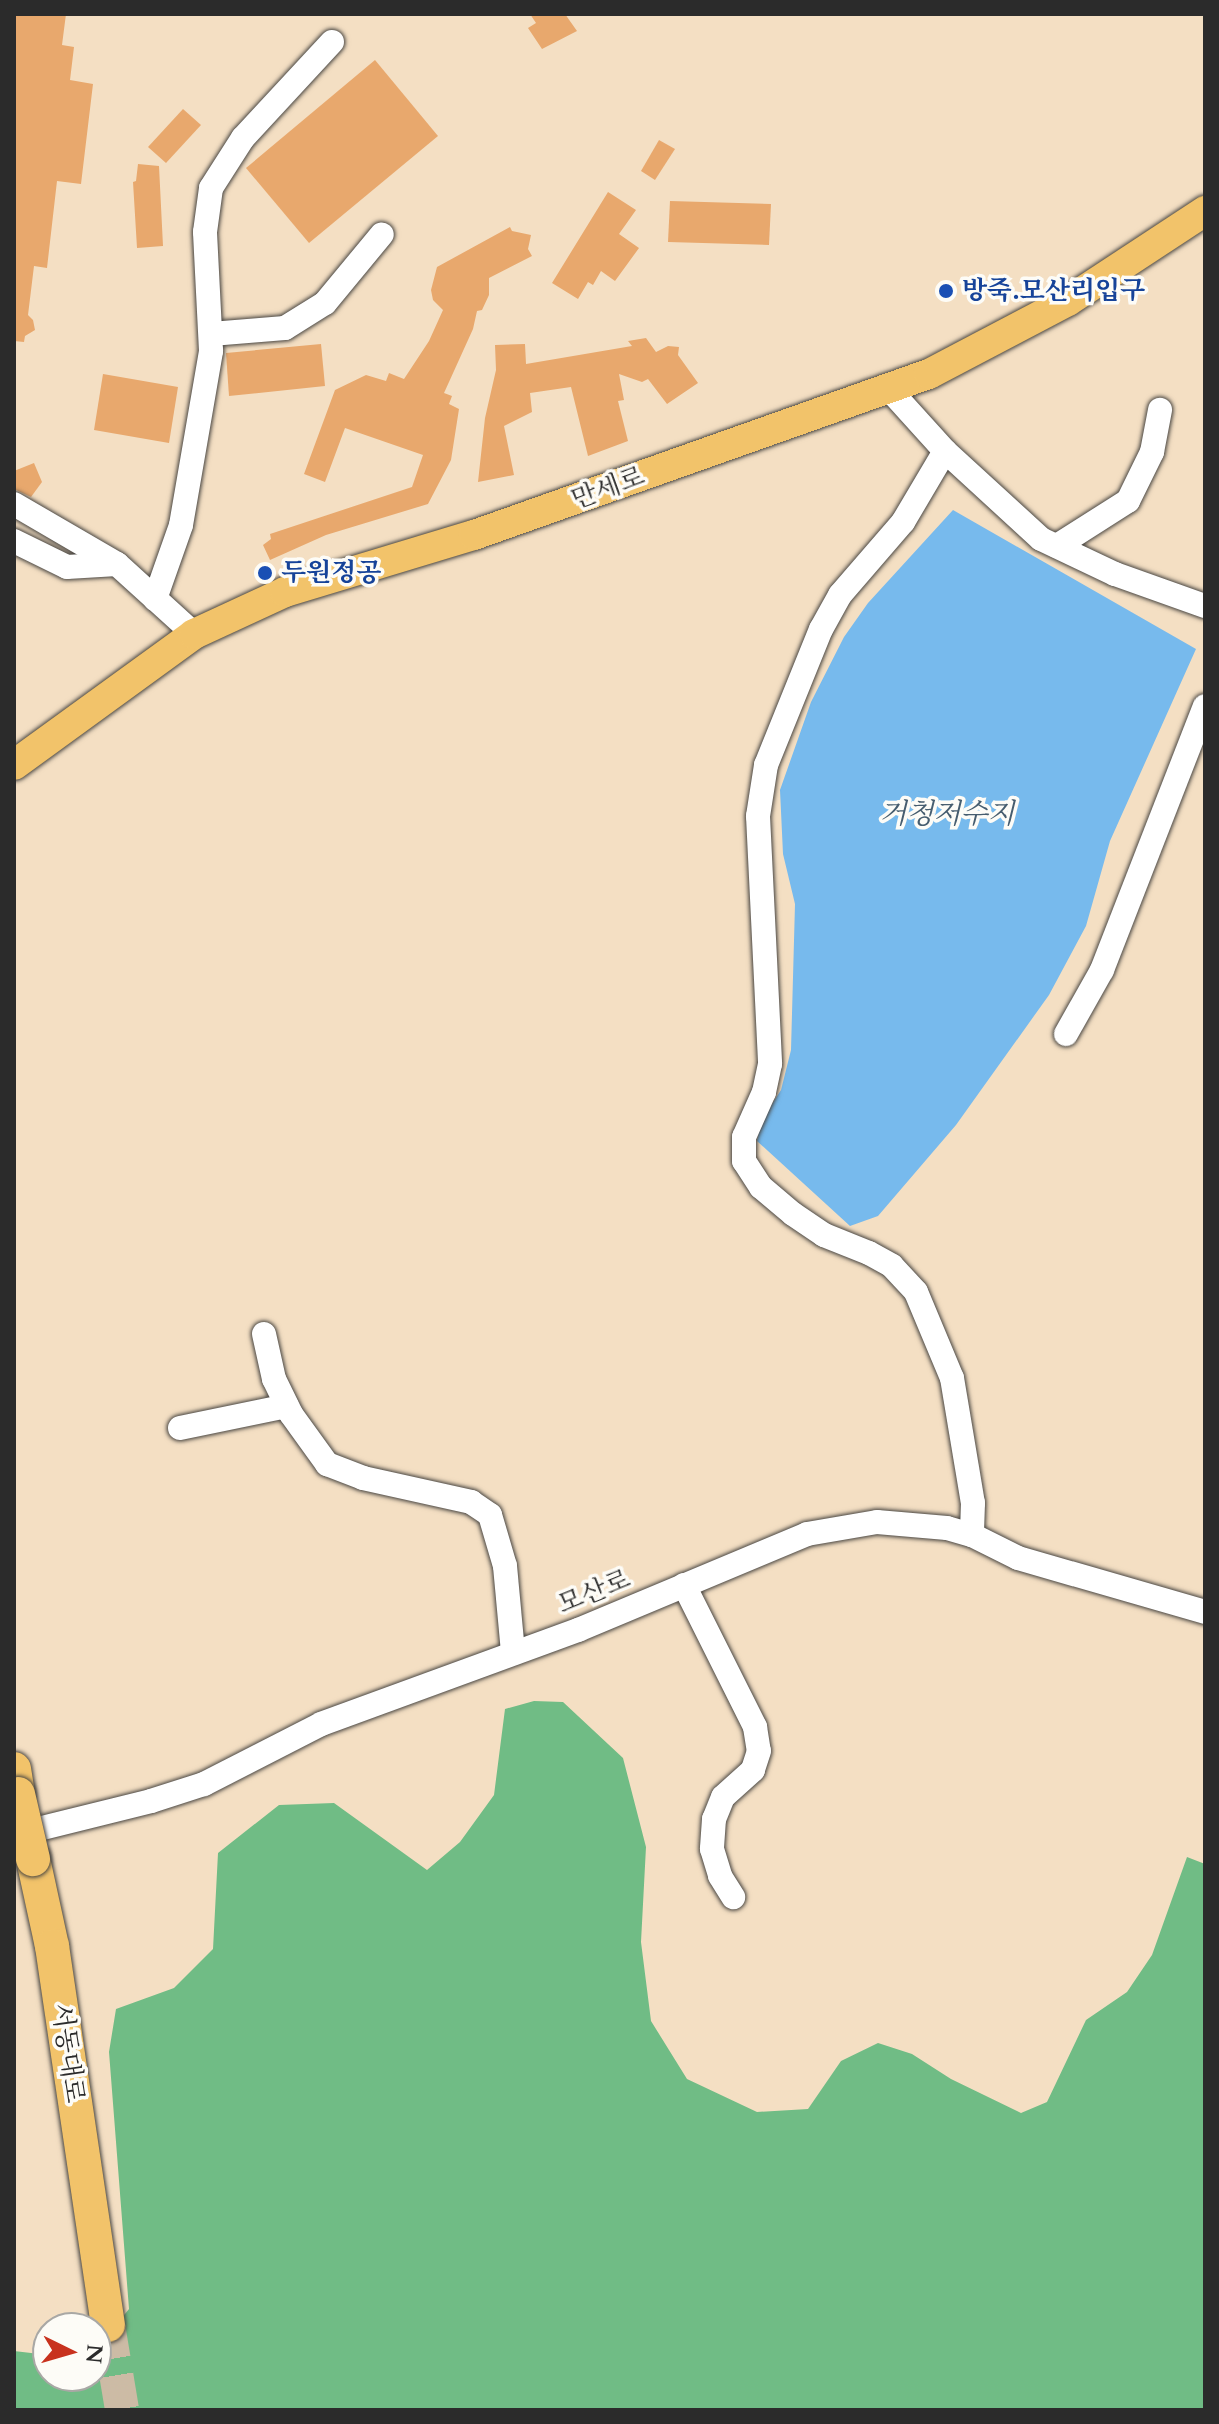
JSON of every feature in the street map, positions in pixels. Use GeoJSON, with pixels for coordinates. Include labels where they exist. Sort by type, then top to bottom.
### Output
{"type":"FeatureCollection","features":[{"type":"Feature","properties":{"kind":"highway","name":"서동대로"},"geometry":{"type":"LineString","coordinates":[[15,1782],[24,1847],[52,1946],[106,2312]]}},
{"type":"Feature","properties":{"kind":"main road","name":"만세로"},"geometry":{"type":"LineString","coordinates":[[14,765],[194,634],[285,592],[474,535],[929,374],[1068,301],[1205,211]]}},
{"type":"Feature","properties":{"kind":"street"},"geometry":{"type":"LineString","coordinates":[[155,599],[181,525],[211,351],[205,232],[211,188],[243,138],[332,42]]}},
{"type":"Feature","properties":{"kind":"street"},"geometry":{"type":"LineString","coordinates":[[211,334],[285,328],[325,303],[382,234]]}},
{"type":"Feature","properties":{"kind":"street"},"geometry":{"type":"LineString","coordinates":[[888,388],[945,451],[1010,514],[1057,546],[1115,574],[1205,606]]}},
{"type":"Feature","properties":{"kind":"street"},"geometry":{"type":"LineString","coordinates":[[1057,546],[1128,501],[1152,452],[1160,410]]}},
{"type":"Feature","properties":{"kind":"street"},"geometry":{"type":"LineString","coordinates":[[945,451],[903,522],[859,571],[827,618],[766,765],[758,816],[770,1064],[764,1092],[744,1137],[744,1161],[761,1187],[793,1214],[824,1235],[892,1266],[916,1292],[952,1378],[973,1503],[972,1535]]}},
{"type":"Feature","properties":{"kind":"street"},"geometry":{"type":"LineString","coordinates":[[14,504],[117,564],[194,634]]}},
{"type":"Feature","properties":{"kind":"street"},"geometry":{"type":"LineString","coordinates":[[14,541],[67,567],[117,564]]}},
{"type":"Feature","properties":{"kind":"street"},"geometry":{"type":"LineString","coordinates":[[1066,1034],[1102,970],[1205,706]]}},
{"type":"Feature","properties":{"kind":"street"},"geometry":{"type":"LineString","coordinates":[[264,1334],[274,1379],[287,1406],[327,1464],[363,1478],[471,1502],[490,1515],[505,1566],[513,1653]]}},
{"type":"Feature","properties":{"kind":"street"},"geometry":{"type":"LineString","coordinates":[[180,1428],[287,1406]]}},
{"type":"Feature","properties":{"kind":"street","name":"모산로"},"geometry":{"type":"LineString","coordinates":[[24,1847],[204,1784],[321,1724],[513,1653],[807,1534],[877,1522],[947,1528],[972,1535],[1018,1558],[1205,1612]]}},
{"type":"Feature","properties":{"kind":"street"},"geometry":{"type":"LineString","coordinates":[[684,1585],[755,1727],[759,1751],[753,1770],[723,1797],[714,1819],[712,1849],[720,1876],[733,1897]]}},
{"type":"Feature","properties":{"kind":"green space"},"geometry":{"type":"Polygon","coordinates":[[[534,1701],[563,1702],[623,1758],[646,1847],[641,1942],[651,2021],[687,2079],[757,2112],[808,2109],[841,2061],[878,2043],[912,2054],[951,2079],[1021,2113],[1047,2102],[1086,2020],[1127,1992],[1152,1955],[1187,1857],[1205,1864],[1205,2410],[14,2410],[14,2351],[32,2353],[32,2392],[112,2392],[112,2330],[129,2309],[109,2052],[116,2009],[174,1988],[213,1949],[218,1853],[279,1805],[334,1803],[427,1870],[460,1842],[494,1795],[505,1709],[534,1701]]]}},
{"type":"Feature","properties":{"kind":"water","name":"거청저수지"},"geometry":{"type":"Polygon","coordinates":[[[953,510],[1196,649],[1110,841],[1086,926],[1049,995],[956,1125],[878,1216],[850,1226],[757,1141],[761,1121],[781,1090],[791,1050],[795,904],[783,854],[780,790],[811,702],[844,637],[868,603],[953,510]]]}},
{"type":"Feature","properties":{"kind":"building"},"geometry":{"type":"Polygon","coordinates":[[[14,14],[66,14],[62,45],[74,47],[70,80],[93,84],[81,184],[57,181],[47,268],[34,266],[28,315],[33,320],[35,330],[25,336],[24,342],[14,341],[14,14]]]}},
{"type":"Feature","properties":{"kind":"building"},"geometry":{"type":"Polygon","coordinates":[[[530,14],[565,14],[577,31],[542,49],[528,28],[536,23],[530,14]]]}},
{"type":"Feature","properties":{"kind":"building"},"geometry":{"type":"Polygon","coordinates":[[[375,60],[438,136],[309,243],[246,168],[375,60]]]}},
{"type":"Feature","properties":{"kind":"building"},"geometry":{"type":"Polygon","coordinates":[[[183,109],[201,125],[166,163],[148,147],[183,109]]]}},
{"type":"Feature","properties":{"kind":"building"},"geometry":{"type":"Polygon","coordinates":[[[659,140],[675,149],[655,180],[641,171],[659,140]]]}},
{"type":"Feature","properties":{"kind":"building"},"geometry":{"type":"Polygon","coordinates":[[[138,164],[159,166],[163,246],[137,248],[133,182],[136,181],[138,164]]]}},
{"type":"Feature","properties":{"kind":"building"},"geometry":{"type":"Polygon","coordinates":[[[608,192],[636,210],[619,234],[639,248],[615,281],[601,271],[593,285],[588,282],[578,299],[552,283],[608,192]]]}},
{"type":"Feature","properties":{"kind":"building"},"geometry":{"type":"Polygon","coordinates":[[[670,201],[771,204],[769,245],[668,242],[670,201]]]}},
{"type":"Feature","properties":{"kind":"building"},"geometry":{"type":"Polygon","coordinates":[[[510,227],[512,231],[531,235],[528,249],[532,256],[489,278],[489,295],[482,310],[477,311],[473,329],[444,393],[452,396],[449,404],[459,409],[451,460],[428,504],[326,535],[270,560],[263,545],[271,539],[270,534],[412,487],[423,455],[345,428],[325,482],[304,474],[335,390],[366,375],[386,381],[389,373],[404,379],[429,341],[443,310],[433,300],[431,290],[437,267],[510,227]]]}},
{"type":"Feature","properties":{"kind":"building"},"geometry":{"type":"Polygon","coordinates":[[[646,338],[656,352],[668,346],[679,347],[678,355],[698,383],[667,404],[648,379],[642,382],[619,374],[624,400],[618,401],[628,441],[588,456],[571,387],[530,393],[532,412],[504,426],[514,475],[478,482],[485,418],[496,370],[495,345],[525,344],[526,364],[632,346],[628,341],[646,338]]]}},
{"type":"Feature","properties":{"kind":"building"},"geometry":{"type":"Polygon","coordinates":[[[321,344],[325,386],[229,396],[226,353],[321,344]]]}},
{"type":"Feature","properties":{"kind":"building"},"geometry":{"type":"Polygon","coordinates":[[[103,374],[178,387],[169,443],[94,430],[103,374]]]}},
{"type":"Feature","properties":{"kind":"building"},"geometry":{"type":"Polygon","coordinates":[[[34,463],[42,482],[31,497],[14,489],[14,471],[34,463]]]}},
{"type":"Feature","properties":{"kind":"tunnel"},"geometry":{"type":"LineString","coordinates":[[112,2349],[122,2410]]}},
{"type":"Feature","properties":{"kind":"place","name":"방죽.모산리입구"},"geometry":{"type":"Point","coordinates":[946,291]}},
{"type":"Feature","properties":{"kind":"place","name":"두원정공"},"geometry":{"type":"Point","coordinates":[265,573]}}]}
